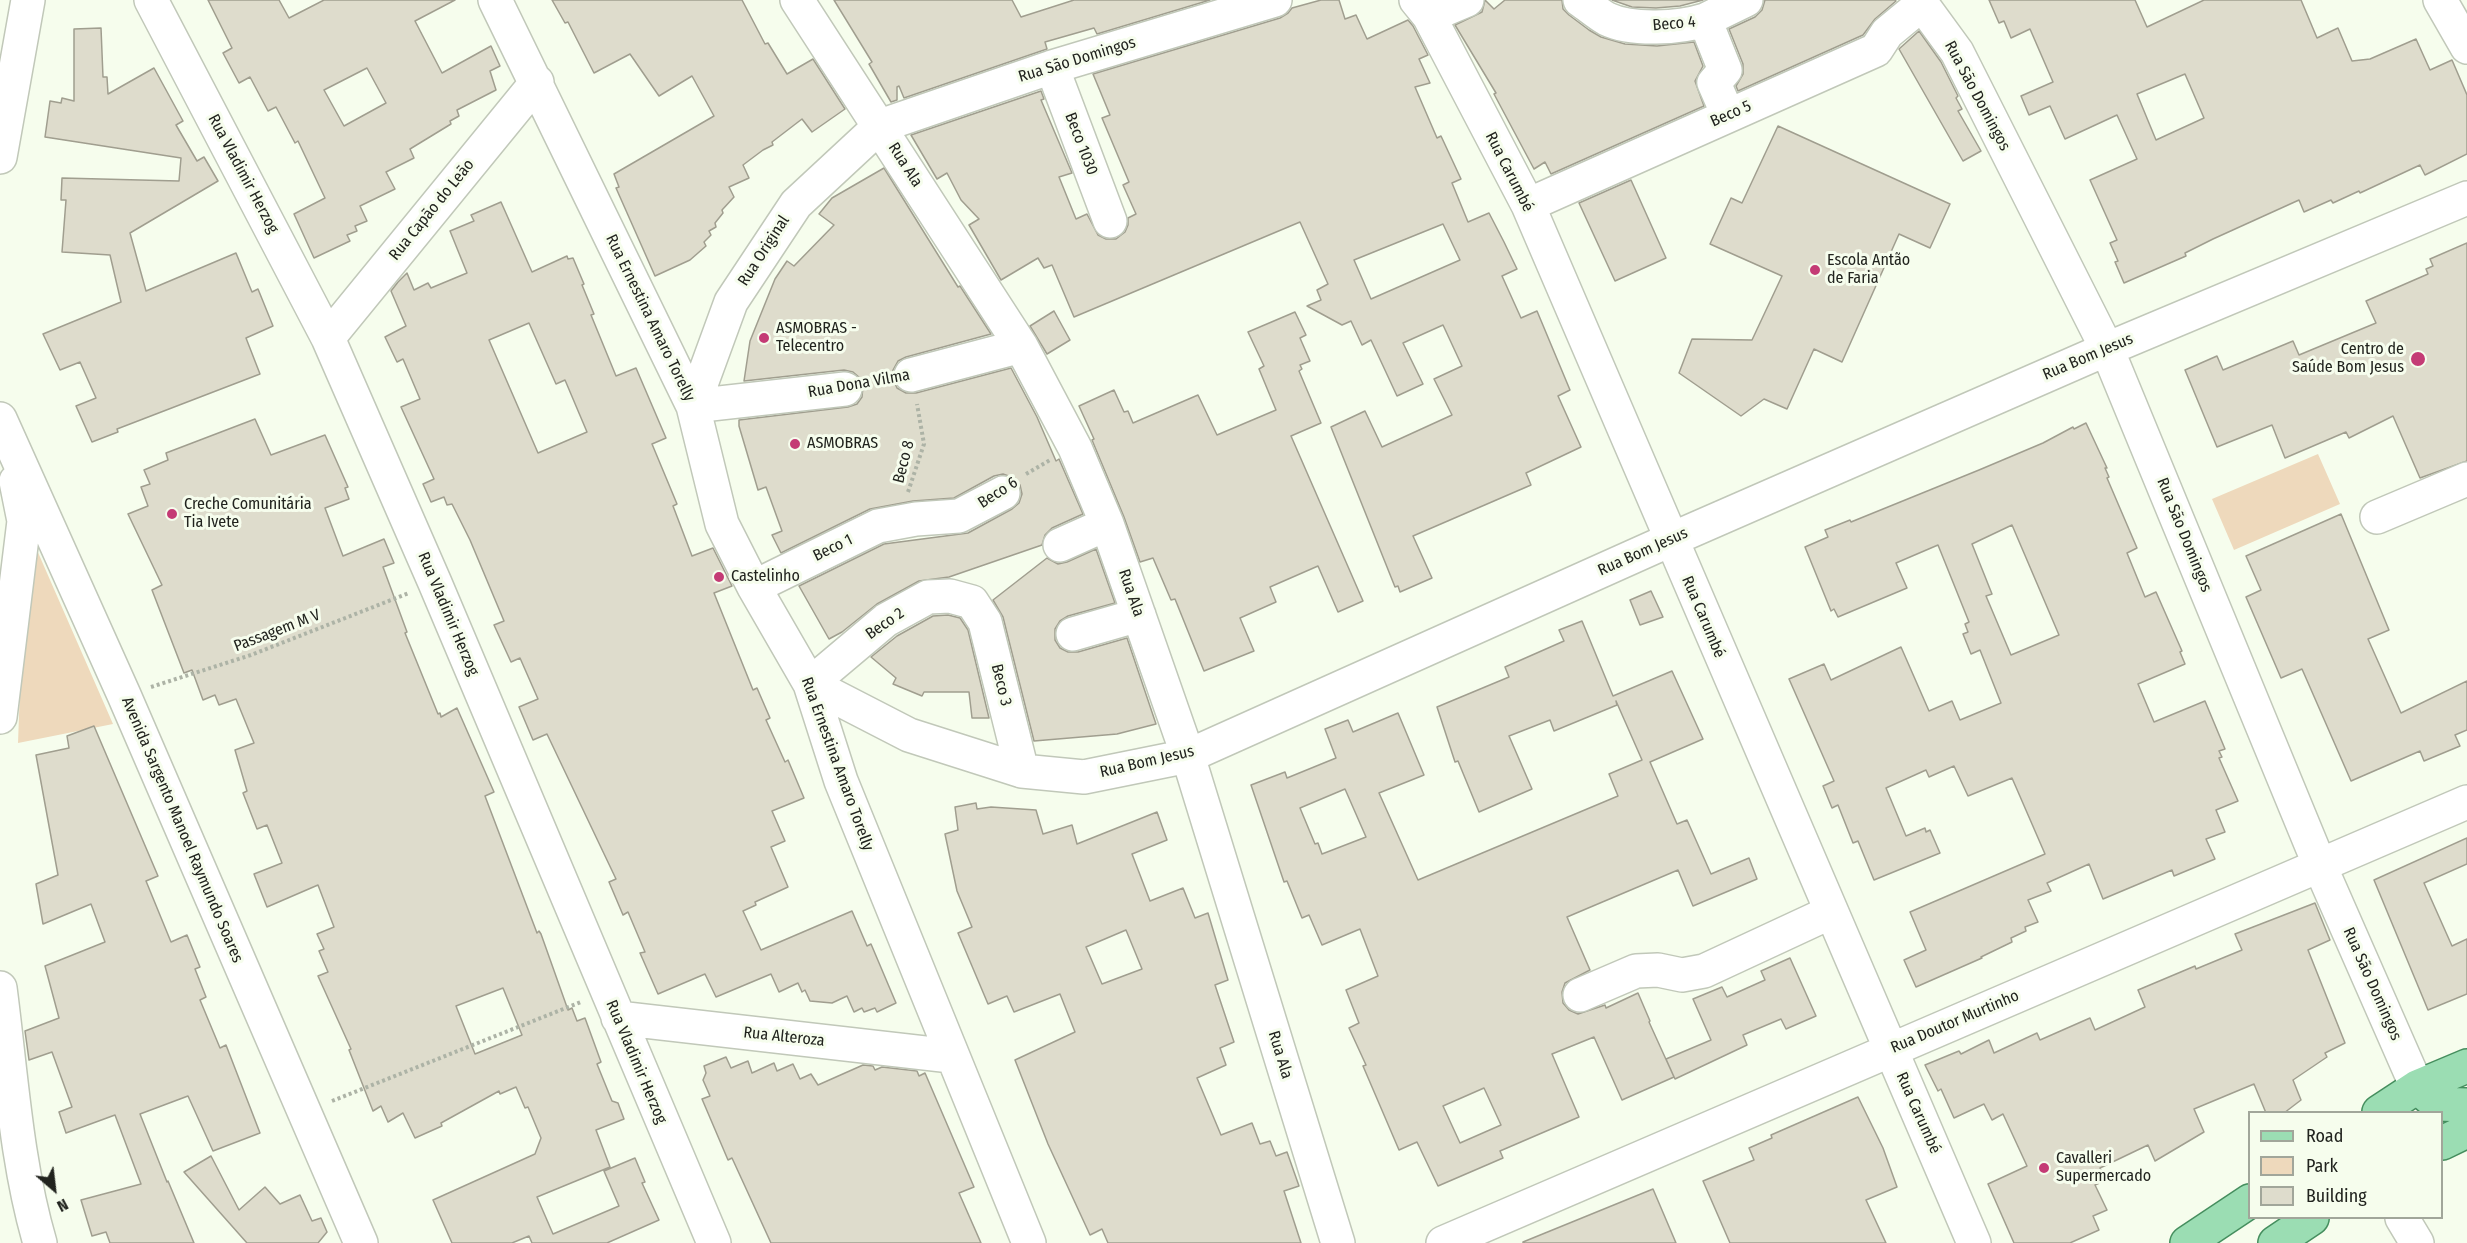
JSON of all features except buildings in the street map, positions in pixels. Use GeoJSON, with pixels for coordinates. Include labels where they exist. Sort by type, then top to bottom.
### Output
{"type":"FeatureCollection","features":[{"type":"Feature","properties":{"kind":"main road"},"geometry":{"type":"LineString","coordinates":[[2388,1111],[2447,1097],[2467,1066]]}},
{"type":"Feature","properties":{"kind":"main road"},"geometry":{"type":"LineString","coordinates":[[2443,1143],[2467,1131]]}},
{"type":"Feature","properties":{"kind":"main road"},"geometry":{"type":"LineString","coordinates":[[2187,1243],[2248,1202]]}},
{"type":"Feature","properties":{"kind":"main road"},"geometry":{"type":"LineString","coordinates":[[2275,1243],[2311,1219]]}},
{"type":"Feature","properties":{"kind":"street"},"geometry":{"type":"LineString","coordinates":[[0,157],[28,0]]}},
{"type":"Feature","properties":{"kind":"street","name":"Rua Vladimir Herzog"},"geometry":{"type":"LineString","coordinates":[[151,0],[328,338],[435,583],[714,1243]]}},
{"type":"Feature","properties":{"kind":"street","name":"Rua Ernestina Amaro Torelly"},"geometry":{"type":"LineString","coordinates":[[495,0],[537,82],[693,406],[722,524],[754,587],[810,684],[841,781],[1029,1243]]}},
{"type":"Feature","properties":{"kind":"street","name":"Rua Ala"},"geometry":{"type":"LineString","coordinates":[[797,0],[1021,346],[1075,448],[1107,524],[1188,756],[1338,1243]]}},
{"type":"Feature","properties":{"kind":"street","name":"Rua São Domingos"},"geometry":{"type":"LineString","coordinates":[[880,126],[1052,67],[1275,0]]}},
{"type":"Feature","properties":{"kind":"street"},"geometry":{"type":"LineString","coordinates":[[1422,8],[1467,0]]}},
{"type":"Feature","properties":{"kind":"street","name":"Beco 4"},"geometry":{"type":"LineString","coordinates":[[1580,0],[1609,20],[1652,28],[1689,25],[1705,20],[1725,70],[1714,84],[1728,115]]}},
{"type":"Feature","properties":{"kind":"street"},"geometry":{"type":"LineString","coordinates":[[1705,20],[1746,0]]}},
{"type":"Feature","properties":{"kind":"street"},"geometry":{"type":"LineString","coordinates":[[2440,0],[2467,47]]}},
{"type":"Feature","properties":{"kind":"street","name":"Rua São Domingos"},"geometry":{"type":"LineString","coordinates":[[1920,2],[1957,52],[2107,349],[2320,866],[2447,1097]]}},
{"type":"Feature","properties":{"kind":"street","name":"Beco 5"},"geometry":{"type":"LineString","coordinates":[[1528,205],[1876,50],[1887,33],[1920,2]]}},
{"type":"Feature","properties":{"kind":"street","name":"Rua Carumbé"},"geometry":{"type":"LineString","coordinates":[[1422,8],[1528,205],[1974,1243]]}},
{"type":"Feature","properties":{"kind":"street","name":"Beco 1030"},"geometry":{"type":"LineString","coordinates":[[1052,67],[1110,221]]}},
{"type":"Feature","properties":{"kind":"street","name":"Rua Capão do Leão"},"geometry":{"type":"LineString","coordinates":[[328,338],[537,82]]}},
{"type":"Feature","properties":{"kind":"street","name":"Rua Original"},"geometry":{"type":"LineString","coordinates":[[693,406],[731,302],[796,204],[880,126]]}},
{"type":"Feature","properties":{"kind":"street","name":"Rua Bom Jesus"},"geometry":{"type":"LineString","coordinates":[[810,684],[909,735],[1022,771],[1084,777],[1188,756],[1670,540],[2107,349],[2467,198]]}},
{"type":"Feature","properties":{"kind":"street","name":"Rua Dona Vilma"},"geometry":{"type":"LineString","coordinates":[[911,375],[1021,346]]}},
{"type":"Feature","properties":{"kind":"street","name":"Rua Dona Vilma"},"geometry":{"type":"LineString","coordinates":[[693,406],[845,389]]}},
{"type":"Feature","properties":{"kind":"street"},"geometry":{"type":"LineString","coordinates":[[0,717],[24,521],[2,423]]}},
{"type":"Feature","properties":{"kind":"street","name":"Avenida Sargento Manoel Raymundo Soares"},"geometry":{"type":"LineString","coordinates":[[2,423],[124,695],[361,1243]]}},
{"type":"Feature","properties":{"kind":"street"},"geometry":{"type":"LineString","coordinates":[[2377,517],[2467,479]]}},
{"type":"Feature","properties":{"kind":"street","name":"Beco 6"},"geometry":{"type":"LineString","coordinates":[[916,519],[959,516],[1003,493]]}},
{"type":"Feature","properties":{"kind":"street","name":"Beco 1"},"geometry":{"type":"LineString","coordinates":[[754,587],[878,526],[916,519]]}},
{"type":"Feature","properties":{"kind":"street"},"geometry":{"type":"LineString","coordinates":[[1060,545],[1107,524]]}},
{"type":"Feature","properties":{"kind":"street","name":"Beco 2"},"geometry":{"type":"LineString","coordinates":[[810,684],[886,620],[928,597],[950,596],[972,602]]}},
{"type":"Feature","properties":{"kind":"street","name":"Beco 3"},"geometry":{"type":"LineString","coordinates":[[972,602],[986,622],[1022,771]]}},
{"type":"Feature","properties":{"kind":"street"},"geometry":{"type":"LineString","coordinates":[[1073,634],[1139,615]]}},
{"type":"Feature","properties":{"kind":"street","name":"Rua Doutor Murtinho"},"geometry":{"type":"LineString","coordinates":[[1443,1243],[2467,802]]}},
{"type":"Feature","properties":{"kind":"street"},"geometry":{"type":"LineString","coordinates":[[1580,995],[1636,971],[1658,970],[1682,975],[1704,971],[1831,912]]}},
{"type":"Feature","properties":{"kind":"street"},"geometry":{"type":"LineString","coordinates":[[0,988],[21,1150],[40,1243]]}},
{"type":"Feature","properties":{"kind":"street","name":"Rua Alteroza"},"geometry":{"type":"LineString","coordinates":[[612,1005],[951,1056]]}},
{"type":"Feature","properties":{"kind":"street"},"geometry":{"type":"LineString","coordinates":[[2403,1219],[2417,1243]]}},
{"type":"Feature","properties":{"kind":"path","name":"Beco 8"},"geometry":{"type":"LineString","coordinates":[[911,375],[924,444],[908,492],[916,519]]}},
{"type":"Feature","properties":{"kind":"path","name":"Beco 6"},"geometry":{"type":"LineString","coordinates":[[1003,493],[1033,468],[1075,448]]}},
{"type":"Feature","properties":{"kind":"path","name":"Passagem M V"},"geometry":{"type":"LineString","coordinates":[[124,695],[251,655],[435,583]]}},
{"type":"Feature","properties":{"kind":"path"},"geometry":{"type":"LineString","coordinates":[[362,1090],[612,1005]]}},
{"type":"Feature","properties":{"kind":"green space"},"geometry":{"type":"Polygon","coordinates":[[[2318,454],[2340,504],[2234,550],[2212,499],[2318,454]]]}},
{"type":"Feature","properties":{"kind":"green space"},"geometry":{"type":"Polygon","coordinates":[[[26,525],[113,724],[18,743],[26,525]]]}},
{"type":"Feature","properties":{"kind":"place","name":"Escola Antão de Faria"},"geometry":{"type":"Point","coordinates":[1815,270]}},
{"type":"Feature","properties":{"kind":"place","name":"ASMOBRAS - Telecentro"},"geometry":{"type":"Point","coordinates":[764,338]}},
{"type":"Feature","properties":{"kind":"place","name":"Centro de Saúde Bom Jesus"},"geometry":{"type":"Point","coordinates":[2418,359]}},
{"type":"Feature","properties":{"kind":"place","name":"ASMOBRAS"},"geometry":{"type":"Point","coordinates":[795,444]}},
{"type":"Feature","properties":{"kind":"place","name":"Creche Comunitária Tia Ivete"},"geometry":{"type":"Point","coordinates":[172,514]}},
{"type":"Feature","properties":{"kind":"place","name":"Castelinho"},"geometry":{"type":"Point","coordinates":[719,577]}},
{"type":"Feature","properties":{"kind":"place","name":"Cavalleri Supermercado"},"geometry":{"type":"Point","coordinates":[2044,1168]}}]}
